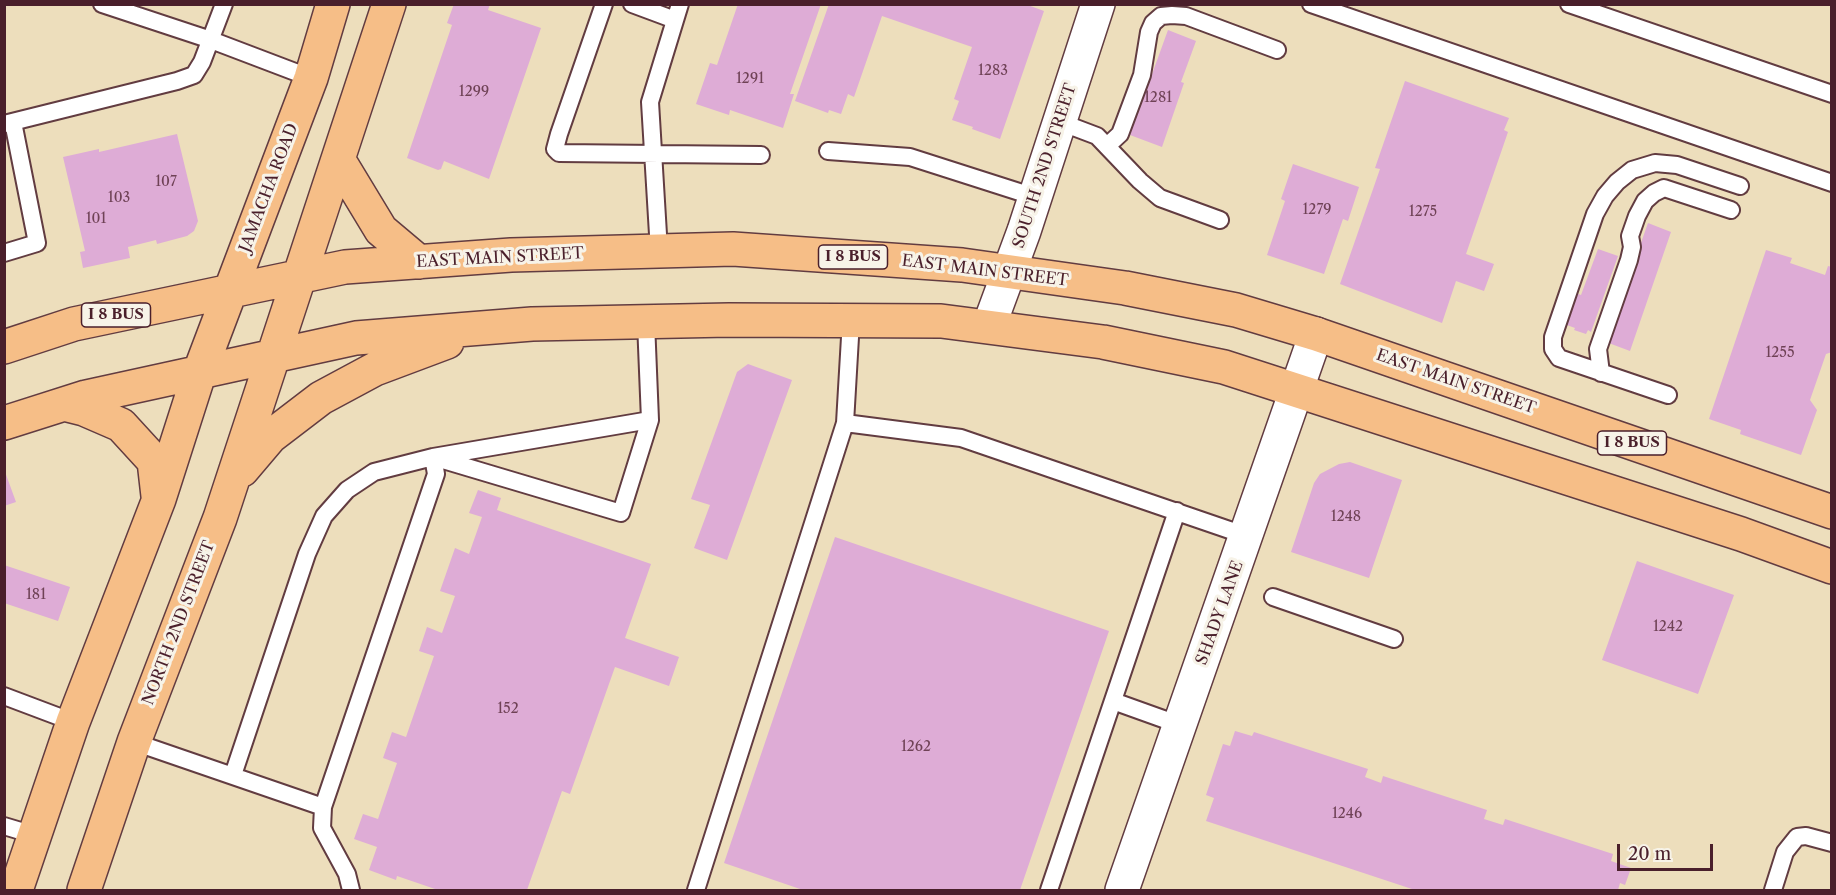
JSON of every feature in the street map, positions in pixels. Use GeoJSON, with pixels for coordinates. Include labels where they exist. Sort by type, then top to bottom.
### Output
{"type":"FeatureCollection","features":[{"type":"Feature","properties":{"kind":"main road","name":"JAMACHA ROAD"},"geometry":{"type":"LineString","coordinates":[[200,371],[310,78],[333,4]]}},
{"type":"Feature","properties":{"kind":"main road"},"geometry":{"type":"LineString","coordinates":[[274,355],[389,4]]}},
{"type":"Feature","properties":{"kind":"main road"},"geometry":{"type":"LineString","coordinates":[[338,159],[381,230],[419,262]]}},
{"type":"Feature","properties":{"kind":"main road","name":"EAST MAIN STREET"},"geometry":{"type":"LineString","coordinates":[[4,347],[74,324],[345,267],[511,255],[733,249],[962,265],[1125,288],[1236,310],[1316,334],[1832,512]]}},
{"type":"Feature","properties":{"kind":"main road"},"geometry":{"type":"LineString","coordinates":[[4,423],[86,397],[356,338],[532,324],[941,321],[1103,342],[1224,367],[1741,534],[1832,567]]}},
{"type":"Feature","properties":{"kind":"main road"},"geometry":{"type":"LineString","coordinates":[[231,483],[270,437],[321,398],[375,369],[485,327]]}},
{"type":"Feature","properties":{"kind":"main road","name":"NORTH 2ND STREET"},"geometry":{"type":"LineString","coordinates":[[84,891],[134,742],[220,518],[274,355]]}},
{"type":"Feature","properties":{"kind":"main road"},"geometry":{"type":"LineString","coordinates":[[16,891],[19,830],[73,722],[159,499],[200,371]]}},
{"type":"Feature","properties":{"kind":"main road"},"geometry":{"type":"LineString","coordinates":[[64,404],[84,409],[121,425],[154,461],[159,499]]}},
{"type":"Feature","properties":{"kind":"main road"},"geometry":{"type":"LineString","coordinates":[[1637,501],[1649,449]]}},
{"type":"Feature","properties":{"kind":"street","name":"SOUTH 2ND STREET"},"geometry":{"type":"LineString","coordinates":[[989,326],[1035,197],[1098,4]]}},
{"type":"Feature","properties":{"kind":"street","name":"SHADY LANE"},"geometry":{"type":"LineString","coordinates":[[1122,891],[1316,334]]}},
{"type":"Feature","properties":{"kind":"lane"},"geometry":{"type":"LineString","coordinates":[[102,4],[211,40],[310,78]]}},
{"type":"Feature","properties":{"kind":"lane"},"geometry":{"type":"LineString","coordinates":[[4,253],[37,243],[9,123],[195,75],[224,4]]}},
{"type":"Feature","properties":{"kind":"lane"},"geometry":{"type":"LineString","coordinates":[[604,4],[555,149],[560,153],[569,154],[761,155]]}},
{"type":"Feature","properties":{"kind":"lane"},"geometry":{"type":"LineString","coordinates":[[632,4],[677,12],[650,102],[659,251]]}},
{"type":"Feature","properties":{"kind":"lane"},"geometry":{"type":"LineString","coordinates":[[1311,4],[1832,183]]}},
{"type":"Feature","properties":{"kind":"lane"},"geometry":{"type":"LineString","coordinates":[[1569,4],[1832,94]]}},
{"type":"Feature","properties":{"kind":"lane"},"geometry":{"type":"LineString","coordinates":[[1107,146],[1120,134],[1142,75],[1149,32],[1153,23],[1161,16],[1185,16],[1277,50]]}},
{"type":"Feature","properties":{"kind":"lane"},"geometry":{"type":"LineString","coordinates":[[1060,122],[1097,136],[1140,181],[1160,198],[1220,220]]}},
{"type":"Feature","properties":{"kind":"lane"},"geometry":{"type":"LineString","coordinates":[[828,151],[910,157],[1035,197]]}},
{"type":"Feature","properties":{"kind":"lane"},"geometry":{"type":"LineString","coordinates":[[1668,395],[1559,358],[1553,349],[1553,337],[1595,214],[1605,196],[1617,182],[1632,170],[1655,163],[1677,165],[1740,186]]}},
{"type":"Feature","properties":{"kind":"lane"},"geometry":{"type":"LineString","coordinates":[[1601,373],[1598,349],[1629,260],[1632,247],[1630,236],[1636,216],[1645,201],[1664,188],[1731,210]]}},
{"type":"Feature","properties":{"kind":"lane"},"geometry":{"type":"LineString","coordinates":[[696,891],[845,423],[851,320]]}},
{"type":"Feature","properties":{"kind":"lane"},"geometry":{"type":"LineString","coordinates":[[433,457],[621,513],[650,420],[646,322]]}},
{"type":"Feature","properties":{"kind":"lane"},"geometry":{"type":"LineString","coordinates":[[233,776],[307,554],[324,516],[347,490],[374,472],[433,457],[650,420]]}},
{"type":"Feature","properties":{"kind":"lane"},"geometry":{"type":"LineString","coordinates":[[845,423],[961,438],[1177,510],[1247,536]]}},
{"type":"Feature","properties":{"kind":"lane"},"geometry":{"type":"LineString","coordinates":[[351,891],[347,874],[322,828],[323,807],[436,474],[433,457]]}},
{"type":"Feature","properties":{"kind":"lane"},"geometry":{"type":"LineString","coordinates":[[1049,891],[1177,510]]}},
{"type":"Feature","properties":{"kind":"lane"},"geometry":{"type":"LineString","coordinates":[[1273,597],[1394,639]]}},
{"type":"Feature","properties":{"kind":"lane"},"geometry":{"type":"LineString","coordinates":[[7,698],[73,722]]}},
{"type":"Feature","properties":{"kind":"lane"},"geometry":{"type":"LineString","coordinates":[[1113,701],[1180,725]]}},
{"type":"Feature","properties":{"kind":"lane"},"geometry":{"type":"LineString","coordinates":[[134,742],[323,807]]}},
{"type":"Feature","properties":{"kind":"lane"},"geometry":{"type":"LineString","coordinates":[[1773,891],[1785,852],[1797,837],[1806,836],[1832,843]]}},
{"type":"Feature","properties":{"kind":"building"},"geometry":{"type":"Polygon","coordinates":[[[454,4],[490,4],[488,10],[541,28],[489,179],[444,161],[441,169],[438,170],[407,158],[452,25],[447,23],[454,4]]]}},
{"type":"Feature","properties":{"kind":"building"},"geometry":{"type":"Polygon","coordinates":[[[738,4],[821,4],[790,94],[794,94],[783,128],[730,110],[729,115],[696,104],[710,63],[717,65],[738,4]]]}},
{"type":"Feature","properties":{"kind":"building"},"geometry":{"type":"Polygon","coordinates":[[[829,4],[1025,4],[1044,11],[1000,139],[952,120],[959,101],[954,99],[972,47],[882,16],[854,97],[848,94],[841,114],[829,110],[828,113],[795,101],[829,4]]]}},
{"type":"Feature","properties":{"kind":"building"},"geometry":{"type":"Polygon","coordinates":[[[1168,30],[1196,41],[1162,147],[1130,135],[1138,109],[1141,87],[1147,88],[1168,30]]]}},
{"type":"Feature","properties":{"kind":"building"},"geometry":{"type":"Polygon","coordinates":[[[1405,81],[1509,118],[1504,130],[1508,132],[1466,254],[1494,264],[1484,291],[1456,281],[1442,323],[1340,284],[1380,169],[1375,168],[1405,81]]]}},
{"type":"Feature","properties":{"kind":"building"},"geometry":{"type":"Polygon","coordinates":[[[177,134],[198,221],[194,231],[187,236],[157,244],[156,240],[128,247],[130,258],[83,268],[80,252],[85,251],[63,157],[99,149],[99,152],[177,134]]]}},
{"type":"Feature","properties":{"kind":"building"},"geometry":{"type":"Polygon","coordinates":[[[1293,164],[1359,187],[1348,221],[1343,219],[1324,274],[1267,255],[1285,201],[1281,199],[1293,164]]]}},
{"type":"Feature","properties":{"kind":"building"},"geometry":{"type":"Polygon","coordinates":[[[1648,223],[1671,232],[1630,351],[1606,342],[1648,223]]]}},
{"type":"Feature","properties":{"kind":"building"},"geometry":{"type":"Polygon","coordinates":[[[1598,249],[1618,256],[1591,332],[1588,330],[1586,334],[1564,324],[1575,293],[1581,295],[1598,249]]]}},
{"type":"Feature","properties":{"kind":"building"},"geometry":{"type":"Polygon","coordinates":[[[1766,250],[1792,258],[1790,263],[1825,275],[1828,266],[1832,267],[1832,352],[1826,354],[1810,400],[1817,410],[1801,455],[1740,434],[1741,430],[1709,419],[1766,250]]]}},
{"type":"Feature","properties":{"kind":"building"},"geometry":{"type":"Polygon","coordinates":[[[748,364],[792,380],[727,560],[694,548],[710,505],[691,499],[737,372],[748,364]]]}},
{"type":"Feature","properties":{"kind":"building"},"geometry":{"type":"Polygon","coordinates":[[[1350,462],[1402,480],[1369,578],[1291,552],[1314,483],[1320,474],[1339,464],[1350,462]]]}},
{"type":"Feature","properties":{"kind":"building"},"geometry":{"type":"Polygon","coordinates":[[[4,469],[16,502],[4,506],[4,469]]]}},
{"type":"Feature","properties":{"kind":"building"},"geometry":{"type":"Polygon","coordinates":[[[478,490],[501,498],[497,510],[651,564],[625,638],[679,657],[669,686],[615,667],[570,794],[562,791],[527,890],[438,890],[397,876],[396,880],[369,870],[377,847],[354,839],[363,814],[378,819],[397,763],[383,758],[392,732],[406,737],[434,656],[419,651],[427,627],[442,633],[455,596],[440,591],[455,548],[469,554],[482,517],[469,513],[478,490]]]}},
{"type":"Feature","properties":{"kind":"building"},"geometry":{"type":"Polygon","coordinates":[[[835,537],[1109,631],[1020,890],[803,890],[724,863],[835,537]]]}},
{"type":"Feature","properties":{"kind":"building"},"geometry":{"type":"Polygon","coordinates":[[[1637,561],[1734,595],[1698,694],[1602,660],[1637,561]]]}},
{"type":"Feature","properties":{"kind":"building"},"geometry":{"type":"Polygon","coordinates":[[[4,565],[70,587],[58,621],[4,603],[4,565]]]}},
{"type":"Feature","properties":{"kind":"building"},"geometry":{"type":"Polygon","coordinates":[[[1235,731],[1252,736],[1254,732],[1368,769],[1365,777],[1381,783],[1383,776],[1487,810],[1484,819],[1503,825],[1505,819],[1613,854],[1611,861],[1631,868],[1625,885],[1620,883],[1618,890],[1415,890],[1206,821],[1214,798],[1206,795],[1223,744],[1230,746],[1235,731]]]}}]}
